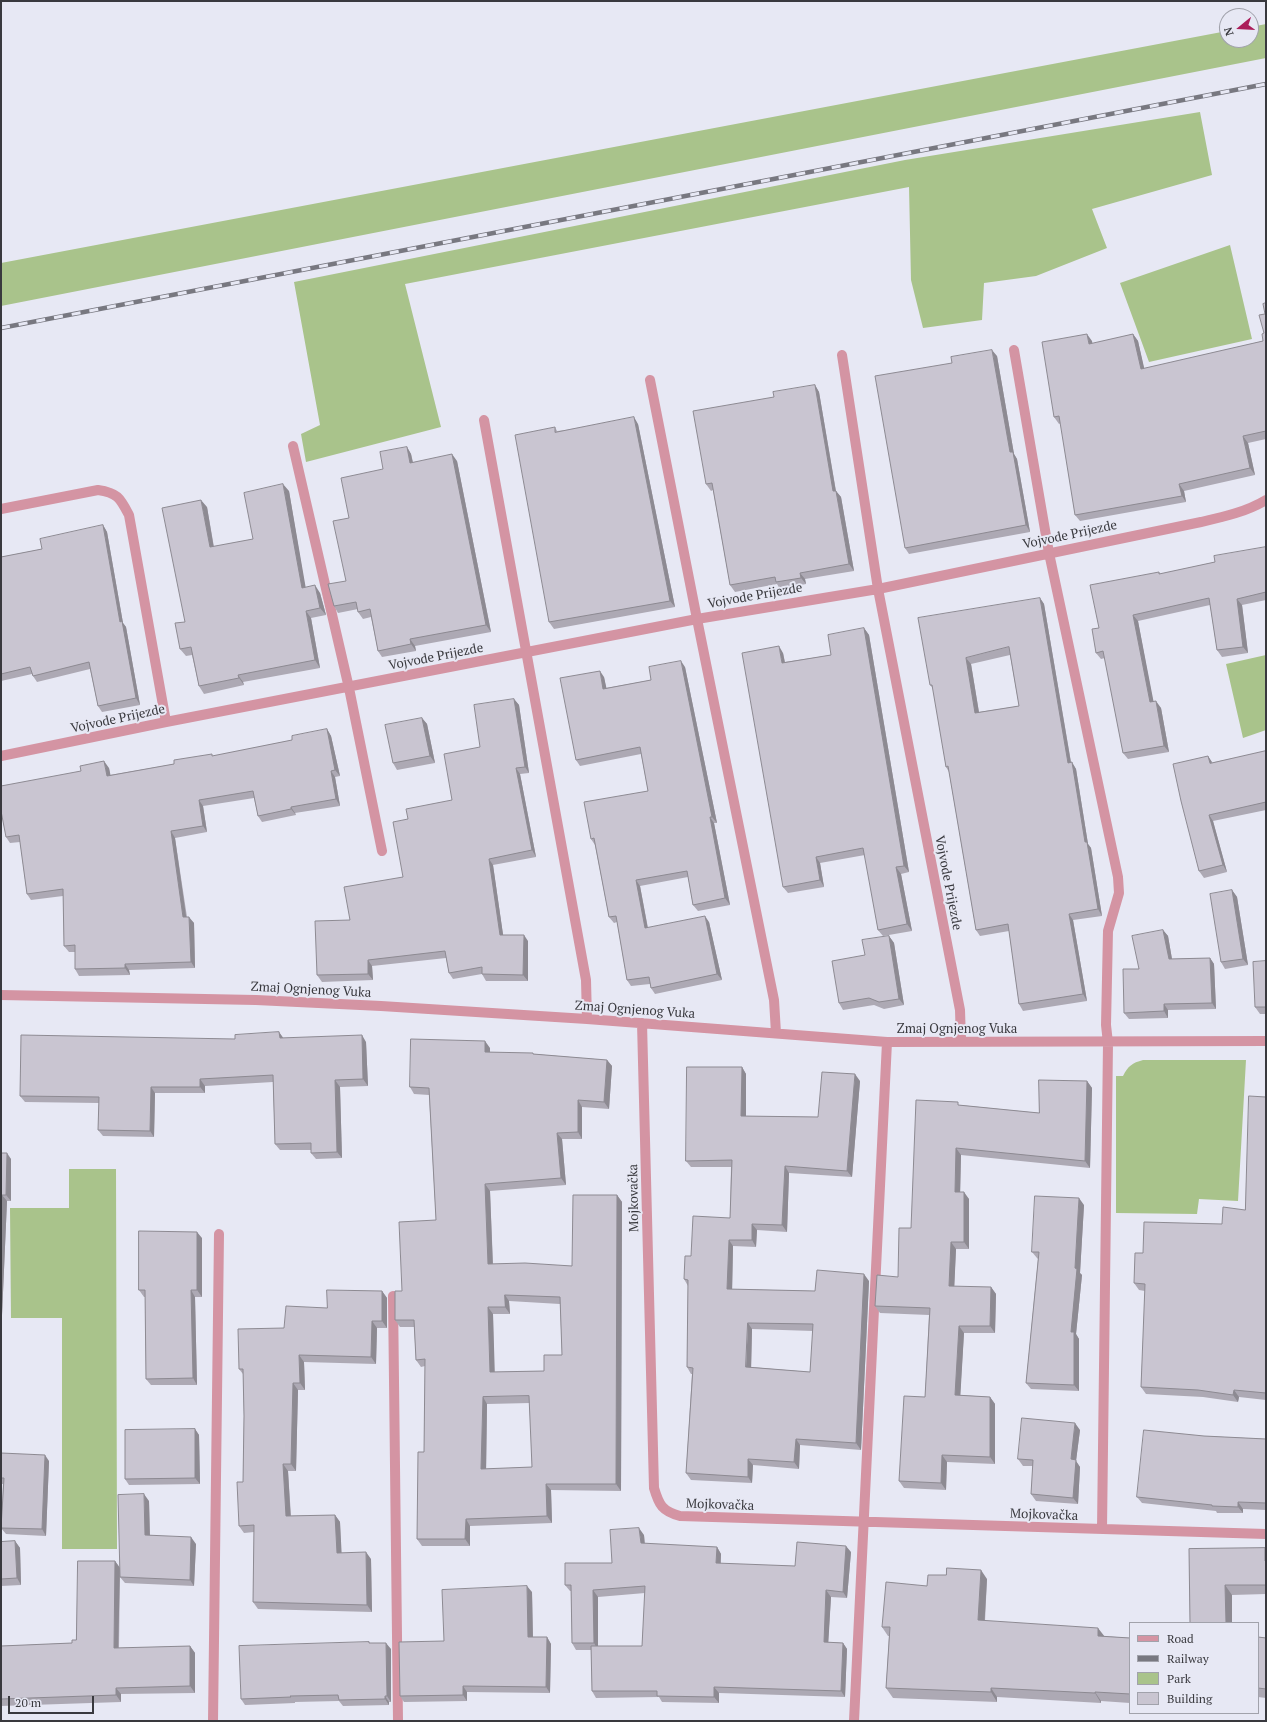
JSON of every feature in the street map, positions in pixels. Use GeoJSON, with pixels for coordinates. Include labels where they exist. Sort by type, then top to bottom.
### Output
{"type":"FeatureCollection","features":[{"type":"Feature","properties":{"kind":"street"},"geometry":{"type":"LineString","coordinates":[[1014,350],[1049,553],[1118,877],[1119,893],[1108,931],[1102,1530]]}},
{"type":"Feature","properties":{"kind":"street"},"geometry":{"type":"LineString","coordinates":[[842,355],[878,589]]}},
{"type":"Feature","properties":{"kind":"street"},"geometry":{"type":"LineString","coordinates":[[650,380],[696,619],[774,1000],[776,1033]]}},
{"type":"Feature","properties":{"kind":"street"},"geometry":{"type":"LineString","coordinates":[[484,420],[586,980],[588,1019]]}},
{"type":"Feature","properties":{"kind":"street"},"geometry":{"type":"LineString","coordinates":[[293,446],[349,688],[382,851]]}},
{"type":"Feature","properties":{"kind":"street"},"geometry":{"type":"LineString","coordinates":[[1,509],[98,490],[109,491],[118,496],[129,515],[166,722]]}},
{"type":"Feature","properties":{"kind":"street","name":"Vojvode Prijezde"},"geometry":{"type":"LineString","coordinates":[[1,756],[166,722],[349,688],[696,619],[878,589],[1231,515],[1266,500]]}},
{"type":"Feature","properties":{"kind":"street","name":"Vojvode Prijezde"},"geometry":{"type":"LineString","coordinates":[[878,589],[960,1010],[961,1042]]}},
{"type":"Feature","properties":{"kind":"street","name":"Zmaj Ognjenog Vuka"},"geometry":{"type":"LineString","coordinates":[[1,996],[256,1000],[588,1019],[887,1042],[1108,1043],[1266,1041]]}},
{"type":"Feature","properties":{"kind":"street","name":"Mojkovačka"},"geometry":{"type":"LineString","coordinates":[[642,1023],[654,1488],[660,1506],[669,1513],[680,1516],[865,1523],[1266,1534]]}},
{"type":"Feature","properties":{"kind":"street"},"geometry":{"type":"LineString","coordinates":[[854,1721],[865,1523],[887,1042]]}},
{"type":"Feature","properties":{"kind":"street"},"geometry":{"type":"LineString","coordinates":[[213,1721],[219,1234]]}},
{"type":"Feature","properties":{"kind":"street"},"geometry":{"type":"LineString","coordinates":[[393,1296],[398,1721]]}},
{"type":"Feature","properties":{"kind":"green space"},"geometry":{"type":"Polygon","coordinates":[[[1266,24],[1266,58],[1,306],[1,263],[1219,33],[1219,48],[1259,48],[1259,25],[1266,24]]]}},
{"type":"Feature","properties":{"kind":"green space"},"geometry":{"type":"Polygon","coordinates":[[[1200,112],[1212,175],[1092,209],[1107,248],[1036,276],[984,283],[982,320],[923,328],[911,280],[909,187],[405,284],[441,427],[306,462],[301,434],[320,425],[294,282],[905,160],[1200,112]]]}},
{"type":"Feature","properties":{"kind":"green space"},"geometry":{"type":"Polygon","coordinates":[[[1230,245],[1252,339],[1149,362],[1120,283],[1230,245]]]}},
{"type":"Feature","properties":{"kind":"green space"},"geometry":{"type":"Polygon","coordinates":[[[1266,655],[1266,730],[1243,738],[1226,664],[1266,655]]]}},
{"type":"Feature","properties":{"kind":"green space"},"geometry":{"type":"Polygon","coordinates":[[[1143,1060],[1246,1060],[1238,1201],[1199,1199],[1197,1214],[1116,1213],[1116,1076],[1123,1076],[1131,1065],[1143,1060]]]}},
{"type":"Feature","properties":{"kind":"green space"},"geometry":{"type":"Polygon","coordinates":[[[69,1169],[116,1169],[117,1549],[62,1549],[62,1318],[11,1318],[10,1208],[69,1208],[69,1169]]]}},
{"type":"Feature","properties":{"kind":"building"},"geometry":{"type":"Polygon","coordinates":[[[1266,303],[1266,431],[1243,436],[1250,468],[1179,484],[1182,496],[1075,515],[1059,416],[1054,417],[1042,342],[1087,334],[1089,344],[1133,334],[1141,369],[1263,341],[1262,334],[1264,333],[1259,315],[1265,314],[1263,304],[1266,303]]]}},
{"type":"Feature","properties":{"kind":"building"},"geometry":{"type":"Polygon","coordinates":[[[992,350],[1010,452],[1013,452],[1026,525],[905,548],[875,376],[952,363],[951,357],[992,350]]]}},
{"type":"Feature","properties":{"kind":"building"},"geometry":{"type":"Polygon","coordinates":[[[815,385],[833,491],[836,491],[849,564],[800,573],[801,578],[776,582],[775,577],[730,585],[712,483],[706,484],[693,411],[774,397],[773,392],[815,385]]]}},
{"type":"Feature","properties":{"kind":"building"},"geometry":{"type":"Polygon","coordinates":[[[634,417],[670,601],[549,622],[515,435],[555,427],[555,432],[634,417]]]}},
{"type":"Feature","properties":{"kind":"building"},"geometry":{"type":"Polygon","coordinates":[[[407,447],[410,463],[452,454],[486,625],[410,639],[411,644],[378,651],[370,609],[358,612],[356,602],[334,606],[328,584],[346,581],[333,521],[349,518],[341,478],[383,469],[380,452],[407,447]]]}},
{"type":"Feature","properties":{"kind":"building"},"geometry":{"type":"Polygon","coordinates":[[[283,484],[302,588],[315,585],[320,608],[306,611],[315,660],[238,675],[239,678],[199,686],[191,647],[180,649],[175,623],[185,622],[162,508],[201,500],[210,547],[253,539],[244,493],[283,484]]]}},
{"type":"Feature","properties":{"kind":"building"},"geometry":{"type":"Polygon","coordinates":[[[103,525],[120,622],[122,621],[136,698],[98,706],[89,662],[33,676],[30,667],[1,674],[1,557],[42,549],[40,539],[103,525]]]}},
{"type":"Feature","properties":{"kind":"building"},"geometry":{"type":"Polygon","coordinates":[[[1266,547],[1266,592],[1237,599],[1243,647],[1217,650],[1209,598],[1133,615],[1150,702],[1156,701],[1164,746],[1123,753],[1103,651],[1096,653],[1092,629],[1099,628],[1090,585],[1159,572],[1159,574],[1215,562],[1214,556],[1266,547]]]}},
{"type":"Feature","properties":{"kind":"building"},"geometry":{"type":"Polygon","coordinates":[[[1040,598],[1068,763],[1072,762],[1098,909],[1069,914],[1083,994],[1019,1004],[1008,924],[976,930],[948,766],[946,767],[932,685],[930,685],[918,618],[1040,598]],[[1009,647],[966,658],[975,713],[1019,706],[1009,647]]]}},
{"type":"Feature","properties":{"kind":"building"},"geometry":{"type":"Polygon","coordinates":[[[864,628],[904,866],[896,867],[907,924],[878,930],[863,848],[816,857],[820,880],[783,887],[742,653],[779,646],[782,663],[831,655],[828,635],[864,628]]]}},
{"type":"Feature","properties":{"kind":"building"},"geometry":{"type":"Polygon","coordinates":[[[681,661],[712,817],[710,817],[725,898],[693,905],[687,871],[636,880],[645,928],[705,916],[717,974],[651,988],[649,977],[627,980],[616,916],[609,917],[594,838],[591,839],[584,802],[648,791],[640,747],[576,760],[560,678],[600,671],[603,689],[651,680],[649,667],[681,661]]]}},
{"type":"Feature","properties":{"kind":"building"},"geometry":{"type":"Polygon","coordinates":[[[514,699],[525,767],[516,768],[532,850],[489,859],[500,935],[524,935],[523,975],[482,974],[482,967],[449,973],[445,951],[368,960],[368,974],[317,975],[315,921],[350,920],[344,887],[403,877],[393,822],[408,819],[406,809],[452,800],[444,754],[480,747],[474,705],[514,699]]]}},
{"type":"Feature","properties":{"kind":"building"},"geometry":{"type":"Polygon","coordinates":[[[422,718],[430,756],[393,763],[385,725],[422,718]]]}},
{"type":"Feature","properties":{"kind":"building"},"geometry":{"type":"Polygon","coordinates":[[[327,729],[335,770],[331,771],[336,799],[291,807],[291,809],[258,816],[253,791],[199,800],[203,826],[171,831],[183,917],[189,917],[191,962],[125,964],[125,968],[75,969],[75,945],[64,946],[63,889],[27,894],[19,835],[6,837],[1,811],[1,786],[81,771],[80,766],[104,761],[107,776],[174,764],[174,760],[212,754],[212,756],[292,740],[292,736],[327,729]]]}},
{"type":"Feature","properties":{"kind":"building"},"geometry":{"type":"Polygon","coordinates":[[[1266,751],[1266,802],[1209,815],[1223,865],[1199,871],[1173,764],[1208,756],[1210,763],[1266,751]]]}},
{"type":"Feature","properties":{"kind":"building"},"geometry":{"type":"Polygon","coordinates":[[[1232,890],[1243,959],[1221,962],[1210,894],[1232,890]]]}},
{"type":"Feature","properties":{"kind":"building"},"geometry":{"type":"Polygon","coordinates":[[[1163,930],[1169,959],[1210,958],[1212,1003],[1164,1004],[1164,1011],[1124,1013],[1123,969],[1139,969],[1132,936],[1163,930]]]}},
{"type":"Feature","properties":{"kind":"building"},"geometry":{"type":"Polygon","coordinates":[[[889,936],[899,999],[879,1002],[869,998],[839,1003],[832,961],[865,955],[862,940],[889,936]]]}},
{"type":"Feature","properties":{"kind":"building"},"geometry":{"type":"Polygon","coordinates":[[[1266,961],[1266,1007],[1255,1007],[1253,962],[1266,961]]]}},
{"type":"Feature","properties":{"kind":"building"},"geometry":{"type":"Polygon","coordinates":[[[279,1032],[280,1038],[362,1035],[363,1079],[335,1080],[337,1152],[311,1153],[311,1143],[275,1144],[273,1075],[200,1079],[200,1087],[151,1087],[150,1131],[98,1130],[99,1097],[20,1096],[21,1035],[235,1039],[235,1035],[279,1032]]]}},
{"type":"Feature","properties":{"kind":"building"},"geometry":{"type":"Polygon","coordinates":[[[411,1039],[485,1041],[485,1052],[533,1053],[607,1060],[604,1102],[578,1100],[578,1132],[557,1133],[561,1178],[485,1184],[488,1264],[525,1263],[572,1266],[573,1195],[617,1195],[616,1484],[546,1484],[547,1516],[466,1519],[465,1539],[417,1539],[418,1452],[424,1452],[425,1359],[416,1360],[414,1320],[395,1320],[395,1291],[402,1291],[399,1222],[436,1220],[429,1088],[410,1087],[411,1039]],[[505,1295],[505,1307],[488,1307],[490,1372],[544,1371],[544,1355],[562,1355],[560,1297],[505,1295]],[[529,1396],[483,1397],[481,1469],[532,1467],[529,1396]]]}},
{"type":"Feature","properties":{"kind":"building"},"geometry":{"type":"Polygon","coordinates":[[[687,1067],[742,1067],[741,1116],[818,1117],[822,1072],[855,1074],[847,1171],[785,1166],[782,1225],[752,1224],[752,1240],[729,1240],[727,1289],[815,1291],[817,1270],[864,1274],[856,1443],[796,1439],[794,1462],[748,1459],[748,1477],[686,1473],[693,1368],[687,1367],[688,1280],[684,1279],[685,1256],[691,1256],[693,1216],[730,1218],[732,1160],[686,1161],[687,1067]],[[748,1323],[746,1367],[810,1372],[813,1324],[748,1323]]]}},
{"type":"Feature","properties":{"kind":"building"},"geometry":{"type":"Polygon","coordinates":[[[1039,1080],[1087,1081],[1085,1161],[956,1148],[955,1192],[964,1192],[964,1242],[951,1242],[949,1286],[991,1287],[990,1326],[959,1326],[955,1395],[990,1397],[990,1457],[942,1455],[941,1483],[899,1481],[904,1396],[925,1397],[930,1308],[875,1306],[877,1275],[898,1277],[899,1228],[911,1228],[916,1100],[958,1102],[958,1105],[1039,1113],[1039,1080]]]}},
{"type":"Feature","properties":{"kind":"building"},"geometry":{"type":"Polygon","coordinates":[[[1249,1096],[1266,1097],[1266,1393],[1234,1390],[1233,1395],[1198,1390],[1141,1387],[1145,1284],[1134,1283],[1135,1253],[1143,1253],[1144,1222],[1222,1224],[1223,1207],[1245,1210],[1249,1096]]]}},
{"type":"Feature","properties":{"kind":"building"},"geometry":{"type":"Polygon","coordinates":[[[1,1153],[7,1153],[6,1195],[2,1195],[1,1225],[1,1153]]]}},
{"type":"Feature","properties":{"kind":"building"},"geometry":{"type":"Polygon","coordinates":[[[1035,1196],[1079,1198],[1075,1268],[1077,1269],[1071,1332],[1074,1332],[1074,1385],[1026,1383],[1039,1252],[1032,1252],[1035,1196]]]}},
{"type":"Feature","properties":{"kind":"building"},"geometry":{"type":"Polygon","coordinates":[[[139,1231],[197,1232],[197,1290],[191,1290],[193,1378],[146,1379],[145,1290],[139,1290],[139,1231]]]}},
{"type":"Feature","properties":{"kind":"building"},"geometry":{"type":"Polygon","coordinates":[[[327,1290],[382,1291],[382,1321],[372,1321],[371,1357],[299,1355],[300,1383],[293,1383],[291,1464],[283,1464],[286,1516],[335,1515],[337,1553],[366,1552],[367,1605],[253,1602],[254,1525],[239,1526],[237,1482],[243,1482],[244,1416],[243,1369],[239,1369],[238,1329],[284,1328],[286,1306],[327,1308],[327,1290]]]}},
{"type":"Feature","properties":{"kind":"building"},"geometry":{"type":"Polygon","coordinates":[[[1022,1418],[1075,1423],[1071,1459],[1076,1460],[1073,1498],[1031,1494],[1033,1460],[1018,1459],[1022,1418]]]}},
{"type":"Feature","properties":{"kind":"building"},"geometry":{"type":"Polygon","coordinates":[[[195,1429],[195,1478],[125,1479],[125,1430],[195,1429]]]}},
{"type":"Feature","properties":{"kind":"building"},"geometry":{"type":"Polygon","coordinates":[[[1144,1430],[1204,1436],[1266,1439],[1266,1503],[1238,1502],[1238,1507],[1212,1506],[1137,1497],[1144,1430]]]}},
{"type":"Feature","properties":{"kind":"building"},"geometry":{"type":"Polygon","coordinates":[[[1,1453],[45,1455],[42,1529],[1,1528],[4,1478],[1,1478],[1,1453]]]}},
{"type":"Feature","properties":{"kind":"building"},"geometry":{"type":"Polygon","coordinates":[[[144,1494],[145,1535],[191,1537],[190,1580],[120,1577],[118,1495],[144,1494]]]}},
{"type":"Feature","properties":{"kind":"building"},"geometry":{"type":"Polygon","coordinates":[[[639,1528],[641,1543],[717,1547],[716,1563],[795,1566],[797,1542],[846,1546],[843,1592],[826,1590],[824,1642],[843,1643],[841,1691],[714,1687],[714,1697],[657,1696],[657,1691],[592,1691],[591,1646],[642,1646],[645,1586],[593,1590],[594,1643],[572,1643],[571,1585],[565,1585],[565,1563],[612,1563],[610,1530],[639,1528]]]}},
{"type":"Feature","properties":{"kind":"building"},"geometry":{"type":"Polygon","coordinates":[[[15,1541],[17,1578],[1,1579],[1,1542],[15,1541]]]}},
{"type":"Feature","properties":{"kind":"building"},"geometry":{"type":"Polygon","coordinates":[[[1265,1548],[1266,1585],[1225,1585],[1226,1622],[1190,1622],[1189,1549],[1265,1548]]]}},
{"type":"Feature","properties":{"kind":"building"},"geometry":{"type":"Polygon","coordinates":[[[78,1561],[115,1561],[114,1648],[190,1646],[190,1686],[116,1688],[116,1695],[1,1699],[1,1646],[72,1643],[72,1640],[76,1640],[78,1561]]]}},
{"type":"Feature","properties":{"kind":"building"},"geometry":{"type":"Polygon","coordinates":[[[947,1568],[981,1570],[978,1620],[1098,1628],[1098,1636],[1129,1638],[1129,1694],[991,1688],[991,1692],[886,1688],[890,1627],[882,1627],[886,1582],[927,1586],[928,1575],[946,1575],[947,1568]]]}},
{"type":"Feature","properties":{"kind":"building"},"geometry":{"type":"Polygon","coordinates":[[[527,1586],[528,1637],[547,1637],[546,1687],[463,1686],[463,1695],[400,1696],[399,1642],[444,1641],[442,1590],[527,1586]]]}},
{"type":"Feature","properties":{"kind":"building"},"geometry":{"type":"Polygon","coordinates":[[[1259,1637],[1266,1638],[1266,1689],[1259,1688],[1259,1637]]]}},
{"type":"Feature","properties":{"kind":"building"},"geometry":{"type":"Polygon","coordinates":[[[369,1642],[386,1643],[387,1696],[385,1696],[385,1699],[339,1700],[338,1695],[241,1699],[239,1646],[369,1642]]]}},
{"type":"Feature","properties":{"kind":"railway"},"geometry":{"type":"LineString","coordinates":[[1,328],[1266,84]]}}]}
